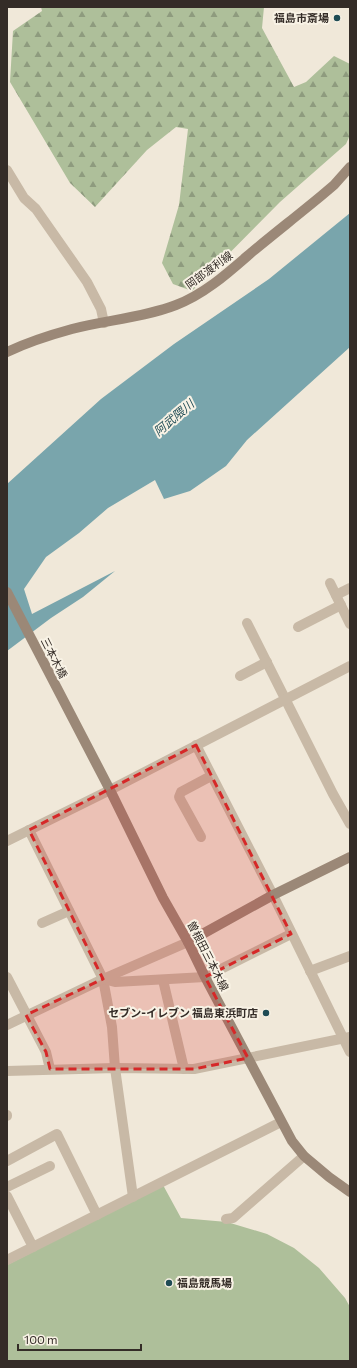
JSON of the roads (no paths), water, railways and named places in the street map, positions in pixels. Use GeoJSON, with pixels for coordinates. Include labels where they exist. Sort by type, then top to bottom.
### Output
{"type":"FeatureCollection","features":[{"type":"Feature","properties":{"kind":"street","name":"岡部渡利線"},"geometry":{"type":"LineString","coordinates":[[7,352],[33,340],[73,329],[159,310],[176,305],[195,296],[216,283],[321,196],[334,185],[350,167]]}},
{"type":"Feature","properties":{"kind":"street"},"geometry":{"type":"LineString","coordinates":[[7,170],[24,198],[36,210],[86,282],[101,309],[104,323]]}},
{"type":"Feature","properties":{"kind":"street"},"geometry":{"type":"LineString","coordinates":[[330,583],[350,624]]}},
{"type":"Feature","properties":{"kind":"street"},"geometry":{"type":"LineString","coordinates":[[336,595],[350,588]]}},
{"type":"Feature","properties":{"kind":"street","name":"三本木橋"},"geometry":{"type":"LineString","coordinates":[[7,592],[80,734]]}},
{"type":"Feature","properties":{"kind":"street"},"geometry":{"type":"LineString","coordinates":[[298,627],[341,605]]}},
{"type":"Feature","properties":{"kind":"street"},"geometry":{"type":"LineString","coordinates":[[247,622],[333,794],[350,824]]}},
{"type":"Feature","properties":{"kind":"street"},"geometry":{"type":"LineString","coordinates":[[240,676],[267,662]]}},
{"type":"Feature","properties":{"kind":"street"},"geometry":{"type":"LineString","coordinates":[[7,841],[110,790],[350,666]]}},
{"type":"Feature","properties":{"kind":"street","name":"曽根田三本木線"},"geometry":{"type":"LineString","coordinates":[[80,734],[110,790],[163,898],[188,942],[292,1141],[304,1156],[350,1192]]}},
{"type":"Feature","properties":{"kind":"street"},"geometry":{"type":"LineString","coordinates":[[196,745],[310,971],[347,1038],[350,1052]]}},
{"type":"Feature","properties":{"kind":"street"},"geometry":{"type":"LineString","coordinates":[[201,837],[179,797],[181,792],[211,776]]}},
{"type":"Feature","properties":{"kind":"street"},"geometry":{"type":"LineString","coordinates":[[29,830],[103,979],[112,1027],[115,1068],[133,1197]]}},
{"type":"Feature","properties":{"kind":"street"},"geometry":{"type":"LineString","coordinates":[[7,1025],[103,979],[188,942],[273,895],[350,857]]}},
{"type":"Feature","properties":{"kind":"street"},"geometry":{"type":"LineString","coordinates":[[42,923],[69,911]]}},
{"type":"Feature","properties":{"kind":"street"},"geometry":{"type":"LineString","coordinates":[[103,979],[115,982],[205,977],[292,934]]}},
{"type":"Feature","properties":{"kind":"street"},"geometry":{"type":"LineString","coordinates":[[310,971],[350,956]]}},
{"type":"Feature","properties":{"kind":"street"},"geometry":{"type":"LineString","coordinates":[[7,977],[46,1052],[50,1069]]}},
{"type":"Feature","properties":{"kind":"street"},"geometry":{"type":"LineString","coordinates":[[163,980],[184,1069]]}},
{"type":"Feature","properties":{"kind":"street"},"geometry":{"type":"LineString","coordinates":[[7,1071],[115,1068],[194,1069],[347,1038]]}},
{"type":"Feature","properties":{"kind":"street"},"geometry":{"type":"LineString","coordinates":[[7,1260],[281,1122]]}},
{"type":"Feature","properties":{"kind":"street"},"geometry":{"type":"LineString","coordinates":[[7,1161],[57,1134],[96,1215]]}},
{"type":"Feature","properties":{"kind":"street"},"geometry":{"type":"LineString","coordinates":[[226,1219],[234,1218],[304,1156]]}},
{"type":"Feature","properties":{"kind":"street"},"geometry":{"type":"LineString","coordinates":[[7,1187],[50,1166]]}},
{"type":"Feature","properties":{"kind":"street"},"geometry":{"type":"LineString","coordinates":[[7,1196],[33,1247]]}},
{"type":"Feature","properties":{"kind":"water","name":"阿武隈川"},"geometry":{"type":"Polygon","coordinates":[[[350,213],[350,347],[247,440],[226,466],[190,491],[164,499],[155,480],[108,508],[79,533],[46,557],[24,589],[32,614],[115,571],[83,597],[51,618],[7,651],[7,484],[101,399],[174,344],[269,279],[350,213]]]}},
{"type":"Feature","properties":{"kind":"place","name":"福島市斎場"},"geometry":{"type":"Point","coordinates":[337,18]}},
{"type":"Feature","properties":{"kind":"place","name":"セブン-イレブン 福島東浜町店"},"geometry":{"type":"Point","coordinates":[266,1013]}},
{"type":"Feature","properties":{"kind":"place","name":"福島競馬場"},"geometry":{"type":"Point","coordinates":[169,1283]}}]}
